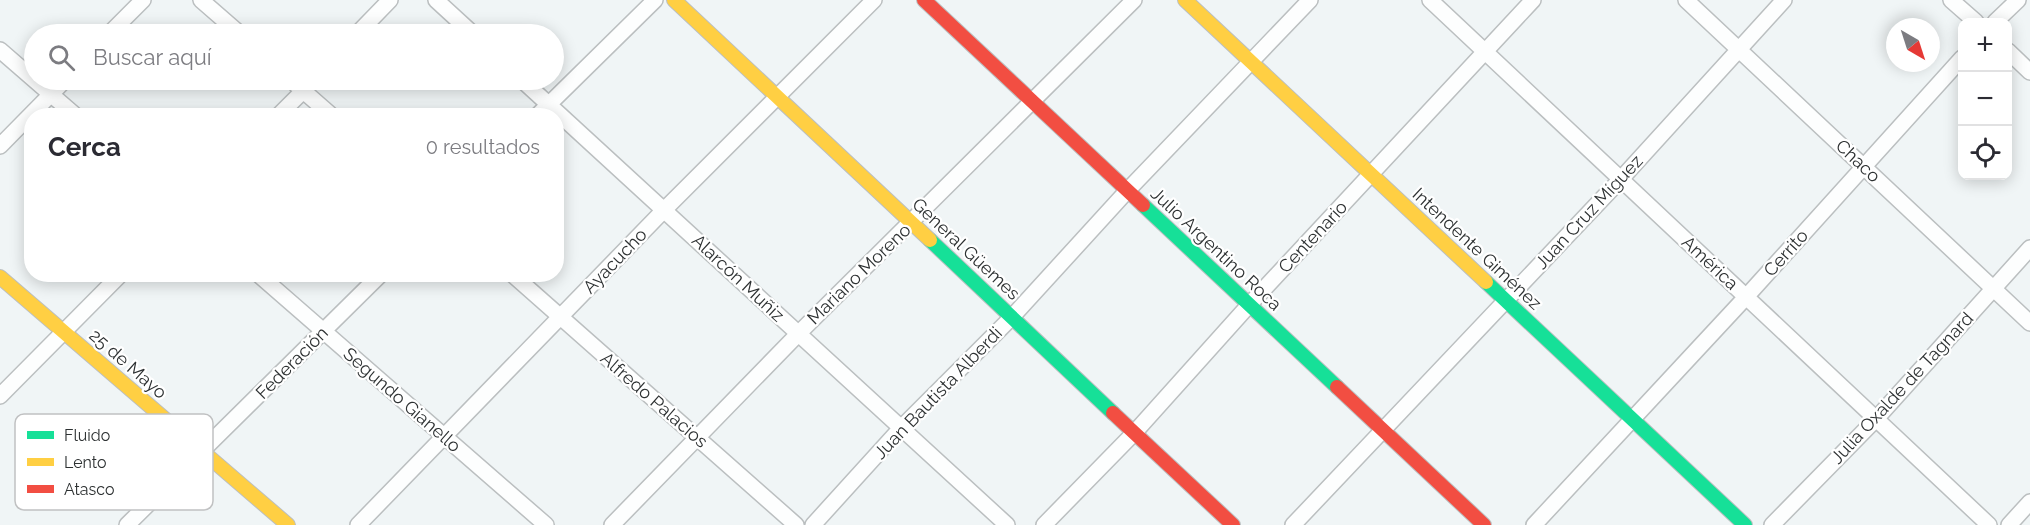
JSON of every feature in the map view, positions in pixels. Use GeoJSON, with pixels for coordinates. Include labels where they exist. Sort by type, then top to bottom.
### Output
{"type":"FeatureCollection","features":[{"type":"Feature","properties":{"kind":"street"},"geometry":{"type":"LineString","coordinates":[[119,24],[143,0]]}},
{"type":"Feature","properties":{"kind":"street"},"geometry":{"type":"LineString","coordinates":[[201,0],[229,24]]}},
{"type":"Feature","properties":{"kind":"street"},"geometry":{"type":"LineString","coordinates":[[367,24],[390,0]]}},
{"type":"Feature","properties":{"kind":"street"},"geometry":{"type":"LineString","coordinates":[[436,0],[462,24]]}},
{"type":"Feature","properties":{"kind":"street"},"geometry":{"type":"LineString","coordinates":[[564,88],[655,0]]}},
{"type":"Feature","properties":{"kind":"street","name":"General Güemes"},"geometry":{"type":"LineString","coordinates":[[674,0],[1233,525]]}},
{"type":"Feature","properties":{"kind":"street","name":"Ayacucho"},"geometry":{"type":"LineString","coordinates":[[358,525],[664,210],[874,0]]}},
{"type":"Feature","properties":{"kind":"street","name":"Julio Argentino Roca"},"geometry":{"type":"LineString","coordinates":[[924,0],[1484,525]]}},
{"type":"Feature","properties":{"kind":"street","name":"Mariano Moreno"},"geometry":{"type":"LineString","coordinates":[[612,525],[799,333],[1134,0]]}},
{"type":"Feature","properties":{"kind":"street","name":"Intendente Giménez"},"geometry":{"type":"LineString","coordinates":[[1185,0],[1746,525]]}},
{"type":"Feature","properties":{"kind":"street","name":"Juan Bautista Alberdi"},"geometry":{"type":"LineString","coordinates":[[813,525],[902,428],[1012,317],[1127,191],[1310,0]]}},
{"type":"Feature","properties":{"kind":"street","name":"América"},"geometry":{"type":"LineString","coordinates":[[1430,0],[1989,525]]}},
{"type":"Feature","properties":{"kind":"street","name":"Centenario"},"geometry":{"type":"LineString","coordinates":[[1044,525],[1134,432],[1533,0]]}},
{"type":"Feature","properties":{"kind":"street","name":"Chaco"},"geometry":{"type":"LineString","coordinates":[[1686,0],[2030,323]]}},
{"type":"Feature","properties":{"kind":"street","name":"Juan Cruz Míguez"},"geometry":{"type":"LineString","coordinates":[[1293,525],[1381,429],[1621,179],[1784,0]]}},
{"type":"Feature","properties":{"kind":"street"},"geometry":{"type":"LineString","coordinates":[[1951,0],[1971,18]]}},
{"type":"Feature","properties":{"kind":"street"},"geometry":{"type":"LineString","coordinates":[[1999,18],[2018,0]]}},
{"type":"Feature","properties":{"kind":"street"},"geometry":{"type":"LineString","coordinates":[[0,50],[24,71]]}},
{"type":"Feature","properties":{"kind":"street"},"geometry":{"type":"LineString","coordinates":[[2012,56],[2030,72]]}},
{"type":"Feature","properties":{"kind":"street","name":"Cerrito"},"geometry":{"type":"LineString","coordinates":[[1534,525],[1746,297],[1958,62]]}},
{"type":"Feature","properties":{"kind":"street"},"geometry":{"type":"LineString","coordinates":[[46,90],[67,108]]}},
{"type":"Feature","properties":{"kind":"street"},"geometry":{"type":"LineString","coordinates":[[37,108],[55,90]]}},
{"type":"Feature","properties":{"kind":"street"},"geometry":{"type":"LineString","coordinates":[[286,108],[303,90]]}},
{"type":"Feature","properties":{"kind":"street"},"geometry":{"type":"LineString","coordinates":[[312,90],[326,108]]}},
{"type":"Feature","properties":{"kind":"street","name":"Alarcón Muñiz"},"geometry":{"type":"LineString","coordinates":[[533,90],[552,108]]}},
{"type":"Feature","properties":{"kind":"street"},"geometry":{"type":"LineString","coordinates":[[544,108],[562,90]]}},
{"type":"Feature","properties":{"kind":"street","name":"Alarcón Muñiz"},"geometry":{"type":"LineString","coordinates":[[564,119],[1007,525]]}},
{"type":"Feature","properties":{"kind":"street"},"geometry":{"type":"LineString","coordinates":[[0,146],[24,122]]}},
{"type":"Feature","properties":{"kind":"street","name":"Julia Oxalde de Tagnard"},"geometry":{"type":"LineString","coordinates":[[1772,525],[1876,419],[2030,248]]}},
{"type":"Feature","properties":{"kind":"street","name":"25 de Mayo"},"geometry":{"type":"LineString","coordinates":[[0,277],[159,414]]}},
{"type":"Feature","properties":{"kind":"street"},"geometry":{"type":"LineString","coordinates":[[0,396],[113,282]]}},
{"type":"Feature","properties":{"kind":"street","name":"Segundo Gianello"},"geometry":{"type":"LineString","coordinates":[[267,282],[546,525]]}},
{"type":"Feature","properties":{"kind":"street","name":"Federación"},"geometry":{"type":"LineString","coordinates":[[213,440],[373,282]]}},
{"type":"Feature","properties":{"kind":"street","name":"Alfredo Palacios"},"geometry":{"type":"LineString","coordinates":[[521,282],[796,525]]}},
{"type":"Feature","properties":{"kind":"street","name":"25 de Mayo"},"geometry":{"type":"LineString","coordinates":[[213,460],[288,525]]}},
{"type":"Feature","properties":{"kind":"street"},"geometry":{"type":"LineString","coordinates":[[2009,525],[2030,502]]}},
{"type":"Feature","properties":{"kind":"street","name":"Federación"},"geometry":{"type":"LineString","coordinates":[[127,525],[142,510]]}},
{"type":"Feature","properties":{"kind":"traffic: fast"},"geometry":{"type":"LineString","coordinates":[[1143,205],[1337,387]]}},
{"type":"Feature","properties":{"kind":"traffic: fast"},"geometry":{"type":"LineString","coordinates":[[930,240],[1113,413]]}},
{"type":"Feature","properties":{"kind":"traffic: fast"},"geometry":{"type":"LineString","coordinates":[[1486,282],[1745,525]]}},
{"type":"Feature","properties":{"kind":"traffic: slow"},"geometry":{"type":"LineString","coordinates":[[674,0],[930,240]]}},
{"type":"Feature","properties":{"kind":"traffic: slow"},"geometry":{"type":"LineString","coordinates":[[1185,0],[1486,282]]}},
{"type":"Feature","properties":{"kind":"traffic: slow"},"geometry":{"type":"LineString","coordinates":[[0,277],[159,414]]}},
{"type":"Feature","properties":{"kind":"traffic: slow"},"geometry":{"type":"LineString","coordinates":[[213,460],[288,525]]}},
{"type":"Feature","properties":{"kind":"traffic: jam"},"geometry":{"type":"LineString","coordinates":[[924,0],[1143,205]]}},
{"type":"Feature","properties":{"kind":"traffic: jam"},"geometry":{"type":"LineString","coordinates":[[1337,387],[1484,525]]}},
{"type":"Feature","properties":{"kind":"traffic: jam"},"geometry":{"type":"LineString","coordinates":[[1113,413],[1233,525]]}}]}
